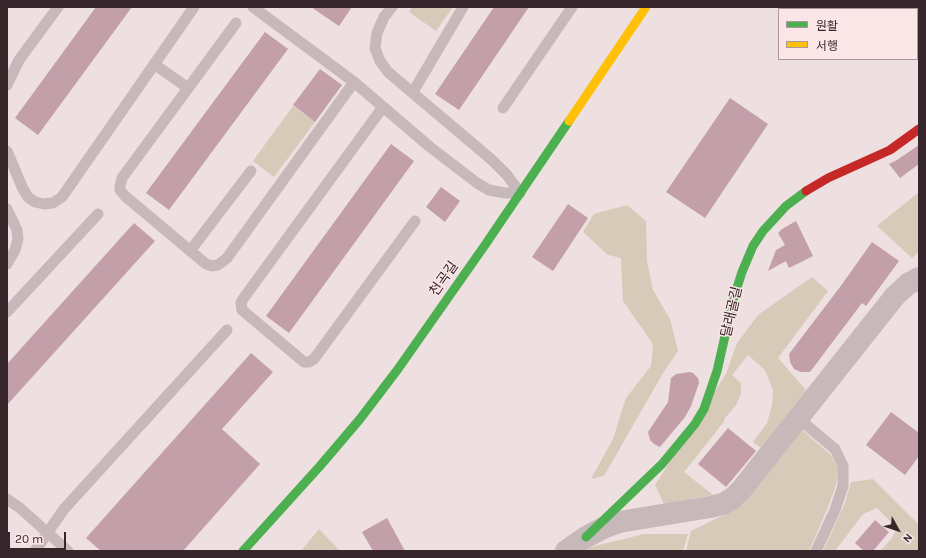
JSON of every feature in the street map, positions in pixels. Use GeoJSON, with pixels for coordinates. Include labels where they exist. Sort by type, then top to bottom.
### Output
{"type":"FeatureCollection","features":[{"type":"Feature","properties":{"kind":"street","name":"천곡길"},"geometry":{"type":"LineString","coordinates":[[243,551],[320,466],[360,419],[398,369],[646,7]]}},
{"type":"Feature","properties":{"kind":"street","name":"달래골길"},"geometry":{"type":"LineString","coordinates":[[586,537],[662,464],[695,424],[706,403],[717,371],[734,297],[742,272],[753,246],[763,231],[786,206],[800,195],[835,175],[890,150],[919,129]]}},
{"type":"Feature","properties":{"kind":"street","name":"달래골길"},"geometry":{"type":"LineString","coordinates":[[566,551],[586,537],[619,522],[710,507],[723,504],[733,498],[741,490],[895,296],[908,284],[919,278]]}},
{"type":"Feature","properties":{"kind":"lane"},"geometry":{"type":"LineString","coordinates":[[7,85],[19,60],[58,7]]}},
{"type":"Feature","properties":{"kind":"lane"},"geometry":{"type":"LineString","coordinates":[[7,150],[23,189],[28,197],[35,202],[44,204],[53,203],[62,197],[194,7]]}},
{"type":"Feature","properties":{"kind":"lane"},"geometry":{"type":"LineString","coordinates":[[253,7],[354,82],[430,147],[477,183],[489,190],[505,193],[520,193]]}},
{"type":"Feature","properties":{"kind":"lane"},"geometry":{"type":"LineString","coordinates":[[392,7],[384,17],[377,33],[375,48],[380,61],[388,72],[492,160],[507,175],[520,193]]}},
{"type":"Feature","properties":{"kind":"lane"},"geometry":{"type":"LineString","coordinates":[[413,92],[463,7]]}},
{"type":"Feature","properties":{"kind":"lane"},"geometry":{"type":"LineString","coordinates":[[503,108],[572,7]]}},
{"type":"Feature","properties":{"kind":"lane"},"geometry":{"type":"LineString","coordinates":[[236,23],[122,178],[120,186],[125,196],[206,264],[212,266],[224,262],[354,82]]}},
{"type":"Feature","properties":{"kind":"lane"},"geometry":{"type":"LineString","coordinates":[[154,64],[188,88]]}},
{"type":"Feature","properties":{"kind":"lane"},"geometry":{"type":"LineString","coordinates":[[383,106],[243,298],[241,307],[242,310],[304,362],[310,362],[314,359],[416,221]]}},
{"type":"Feature","properties":{"kind":"lane"},"geometry":{"type":"LineString","coordinates":[[190,251],[251,171]]}},
{"type":"Feature","properties":{"kind":"lane"},"geometry":{"type":"LineString","coordinates":[[7,209],[17,230],[18,239],[15,250],[7,264]]}},
{"type":"Feature","properties":{"kind":"lane"},"geometry":{"type":"LineString","coordinates":[[7,312],[98,214]]}},
{"type":"Feature","properties":{"kind":"lane"},"geometry":{"type":"LineString","coordinates":[[35,551],[64,509],[228,330]]}},
{"type":"Feature","properties":{"kind":"lane"},"geometry":{"type":"LineString","coordinates":[[798,418],[834,449],[843,466],[843,486],[835,510],[816,551]]}},
{"type":"Feature","properties":{"kind":"lane"},"geometry":{"type":"LineString","coordinates":[[7,499],[16,504],[68,551]]}},
{"type":"Feature","properties":{"kind":"shaded area"},"geometry":{"type":"Polygon","coordinates":[[[412,7],[453,7],[436,31],[409,12],[412,7]]]}},
{"type":"Feature","properties":{"kind":"shaded area"},"geometry":{"type":"Polygon","coordinates":[[[293,106],[315,122],[274,177],[253,161],[293,106]]]}},
{"type":"Feature","properties":{"kind":"shaded area"},"geometry":{"type":"Polygon","coordinates":[[[919,192],[919,252],[912,258],[877,226],[919,192]]]}},
{"type":"Feature","properties":{"kind":"shaded area"},"geometry":{"type":"Polygon","coordinates":[[[627,205],[646,221],[647,261],[653,290],[670,319],[678,351],[663,373],[604,476],[591,479],[613,439],[626,398],[651,366],[653,344],[623,301],[621,258],[608,255],[583,232],[594,214],[627,205]]]}},
{"type":"Feature","properties":{"kind":"shaded area"},"geometry":{"type":"Polygon","coordinates":[[[812,277],[828,291],[778,358],[806,390],[761,448],[753,442],[767,423],[772,405],[773,390],[765,370],[748,355],[732,375],[741,383],[741,394],[736,405],[684,472],[713,495],[664,504],[655,485],[726,374],[737,343],[758,315],[812,277]]]}},
{"type":"Feature","properties":{"kind":"shaded area"},"geometry":{"type":"Polygon","coordinates":[[[802,430],[830,454],[838,468],[836,485],[809,551],[686,551],[691,531],[743,504],[802,430]]]}},
{"type":"Feature","properties":{"kind":"shaded area"},"geometry":{"type":"Polygon","coordinates":[[[873,479],[919,525],[919,551],[880,551],[892,538],[897,528],[877,508],[863,514],[835,551],[823,551],[845,503],[851,482],[873,479]]]}},
{"type":"Feature","properties":{"kind":"shaded area"},"geometry":{"type":"Polygon","coordinates":[[[319,529],[340,551],[301,551],[319,529]]]}},
{"type":"Feature","properties":{"kind":"shaded area"},"geometry":{"type":"Polygon","coordinates":[[[644,534],[688,534],[683,551],[586,551],[591,547],[644,534]]]}},
{"type":"Feature","properties":{"kind":"building"},"geometry":{"type":"Polygon","coordinates":[[[96,7],[132,7],[38,135],[15,118],[96,7]]]}},
{"type":"Feature","properties":{"kind":"building"},"geometry":{"type":"Polygon","coordinates":[[[311,7],[352,7],[339,26],[311,7]]]}},
{"type":"Feature","properties":{"kind":"building"},"geometry":{"type":"Polygon","coordinates":[[[494,7],[529,7],[459,110],[435,94],[494,7]]]}},
{"type":"Feature","properties":{"kind":"building"},"geometry":{"type":"Polygon","coordinates":[[[265,32],[288,49],[169,210],[146,193],[265,32]]]}},
{"type":"Feature","properties":{"kind":"building"},"geometry":{"type":"Polygon","coordinates":[[[320,69],[342,85],[315,122],[293,105],[320,69]]]}},
{"type":"Feature","properties":{"kind":"building"},"geometry":{"type":"Polygon","coordinates":[[[730,98],[768,124],[705,218],[666,192],[730,98]]]}},
{"type":"Feature","properties":{"kind":"building"},"geometry":{"type":"Polygon","coordinates":[[[391,144],[414,161],[289,333],[266,316],[391,144]]]}},
{"type":"Feature","properties":{"kind":"building"},"geometry":{"type":"Polygon","coordinates":[[[919,145],[919,164],[900,178],[889,164],[919,145]]]}},
{"type":"Feature","properties":{"kind":"building"},"geometry":{"type":"Polygon","coordinates":[[[441,187],[460,201],[445,222],[426,207],[441,187]]]}},
{"type":"Feature","properties":{"kind":"building"},"geometry":{"type":"Polygon","coordinates":[[[568,204],[588,218],[553,271],[532,257],[568,204]]]}},
{"type":"Feature","properties":{"kind":"building"},"geometry":{"type":"Polygon","coordinates":[[[796,221],[813,256],[789,268],[786,261],[768,271],[776,250],[785,245],[778,233],[796,221]]]}},
{"type":"Feature","properties":{"kind":"building"},"geometry":{"type":"Polygon","coordinates":[[[134,223],[155,241],[7,405],[7,364],[134,223]]]}},
{"type":"Feature","properties":{"kind":"building"},"geometry":{"type":"Polygon","coordinates":[[[872,242],[899,261],[866,306],[862,303],[810,372],[801,372],[794,369],[790,362],[789,354],[872,242]]]}},
{"type":"Feature","properties":{"kind":"building"},"geometry":{"type":"Polygon","coordinates":[[[251,353],[273,372],[222,429],[260,464],[183,551],[101,551],[86,538],[251,353]]]}},
{"type":"Feature","properties":{"kind":"building"},"geometry":{"type":"Polygon","coordinates":[[[690,372],[698,378],[699,383],[691,406],[685,417],[660,447],[650,440],[648,432],[668,402],[671,378],[676,374],[690,372]]]}},
{"type":"Feature","properties":{"kind":"building"},"geometry":{"type":"Polygon","coordinates":[[[891,412],[919,433],[919,456],[905,475],[866,445],[891,412]]]}},
{"type":"Feature","properties":{"kind":"building"},"geometry":{"type":"Polygon","coordinates":[[[728,428],[756,451],[726,487],[698,464],[728,428]]]}},
{"type":"Feature","properties":{"kind":"building"},"geometry":{"type":"Polygon","coordinates":[[[387,518],[405,551],[373,551],[362,532],[387,518]]]}},
{"type":"Feature","properties":{"kind":"building"},"geometry":{"type":"Polygon","coordinates":[[[875,520],[889,532],[873,551],[864,551],[855,543],[875,520]]]}},
{"type":"Feature","properties":{"kind":"traffic: fast"},"geometry":{"type":"LineString","coordinates":[[243,551],[320,466],[360,419],[398,369],[485,245],[569,121]]}},
{"type":"Feature","properties":{"kind":"traffic: fast"},"geometry":{"type":"LineString","coordinates":[[586,537],[662,464],[695,424],[704,409],[717,371],[734,297],[742,272],[753,246],[763,231],[786,206],[806,191]]}},
{"type":"Feature","properties":{"kind":"traffic: slow"},"geometry":{"type":"LineString","coordinates":[[569,121],[646,7]]}},
{"type":"Feature","properties":{"kind":"traffic: jam"},"geometry":{"type":"LineString","coordinates":[[806,191],[828,178],[890,150],[919,129]]}}]}
